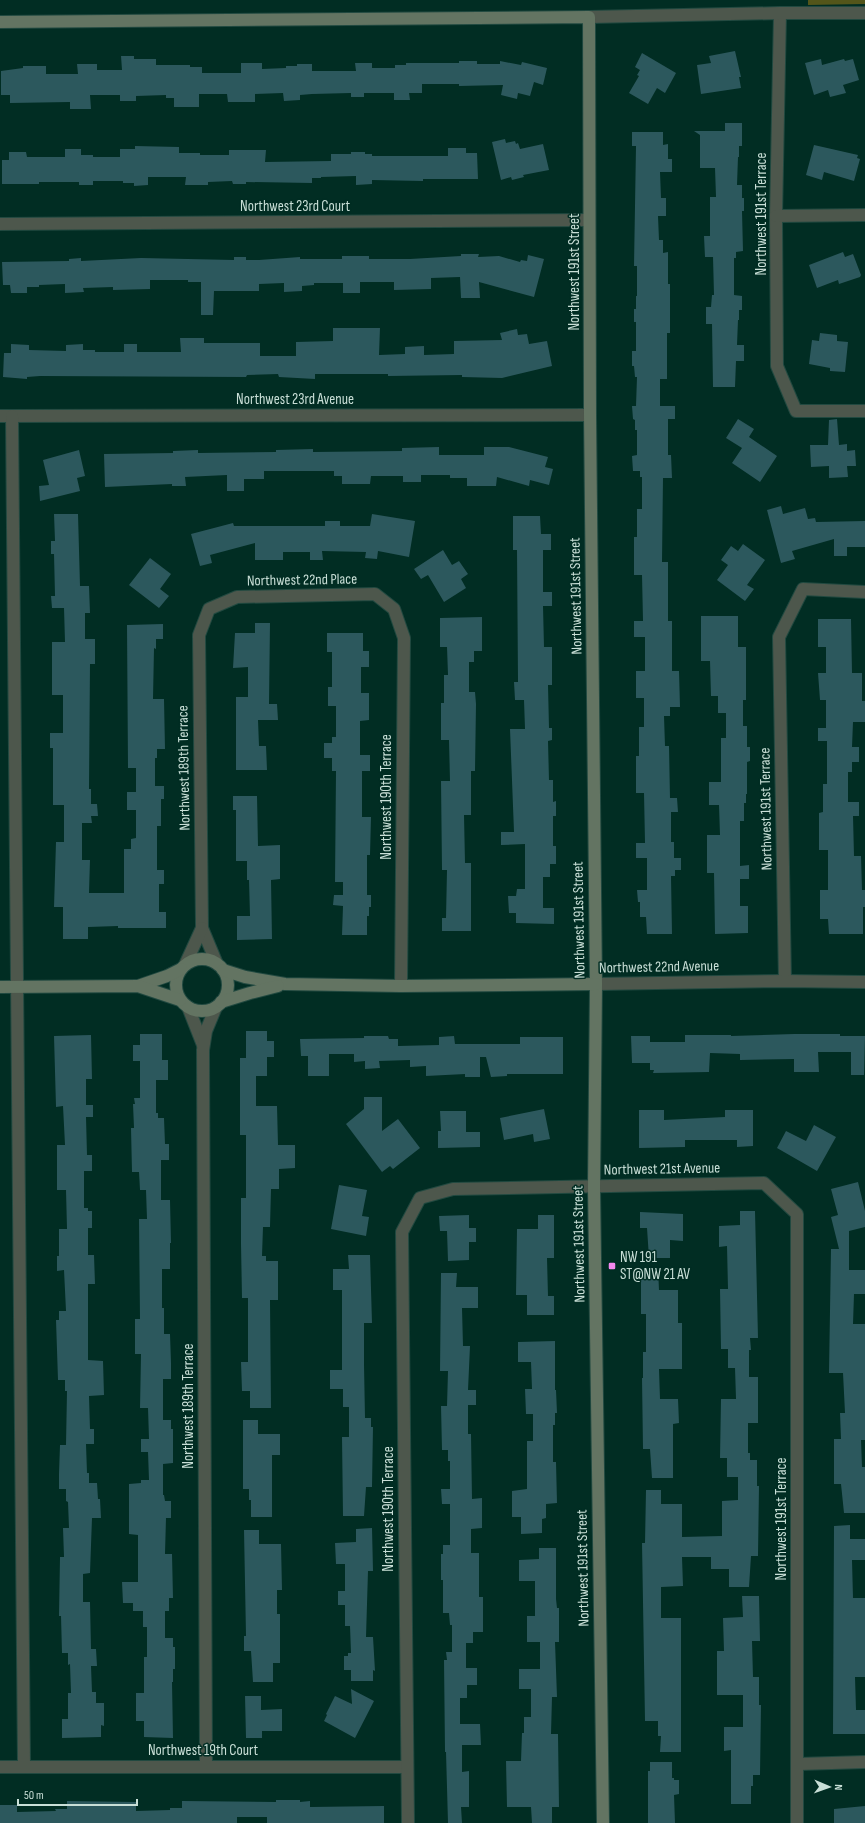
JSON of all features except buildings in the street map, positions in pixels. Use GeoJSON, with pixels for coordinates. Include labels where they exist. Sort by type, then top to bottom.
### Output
{"type":"FeatureCollection","features":[{"type":"Feature","properties":{"kind":"street","name":"Northwest 191st Terrace"},"geometry":{"type":"LineString","coordinates":[[780,13],[776,216],[778,366],[796,412],[865,411]]}},
{"type":"Feature","properties":{"kind":"street"},"geometry":{"type":"LineString","coordinates":[[0,22],[865,13]]}},
{"type":"Feature","properties":{"kind":"street","name":"Northwest 191st Street"},"geometry":{"type":"LineString","coordinates":[[589,17],[590,415],[596,984],[594,1187],[603,1823]]}},
{"type":"Feature","properties":{"kind":"street"},"geometry":{"type":"LineString","coordinates":[[776,216],[865,215]]}},
{"type":"Feature","properties":{"kind":"street","name":"Northwest 23rd Court"},"geometry":{"type":"LineString","coordinates":[[0,224],[589,220]]}},
{"type":"Feature","properties":{"kind":"street","name":"Northwest 23rd Avenue"},"geometry":{"type":"LineString","coordinates":[[6,416],[590,415]]}},
{"type":"Feature","properties":{"kind":"street"},"geometry":{"type":"LineString","coordinates":[[6,416],[17,987],[24,1767]]}},
{"type":"Feature","properties":{"kind":"street","name":"Northwest 191st Terrace"},"geometry":{"type":"LineString","coordinates":[[785,981],[779,637],[803,589],[865,592]]}},
{"type":"Feature","properties":{"kind":"street","name":"Northwest 22nd Place"},"geometry":{"type":"LineString","coordinates":[[209,609],[237,597],[375,594],[394,609]]}},
{"type":"Feature","properties":{"kind":"street","name":"Northwest 189th Terrace"},"geometry":{"type":"LineString","coordinates":[[209,609],[199,635],[202,928],[220,967]]}},
{"type":"Feature","properties":{"kind":"street","name":"Northwest 190th Terrace"},"geometry":{"type":"LineString","coordinates":[[394,609],[404,638],[401,986]]}},
{"type":"Feature","properties":{"kind":"street","name":"Northwest 189th Terrace"},"geometry":{"type":"LineString","coordinates":[[183,967],[202,928]]}},
{"type":"Feature","properties":{"kind":"street"},"geometry":{"type":"LineString","coordinates":[[0,987],[138,986],[167,976],[195,960],[203,959],[212,961],[220,967],[228,982],[227,991],[219,1005],[210,1010],[201,1012],[138,986]]}},
{"type":"Feature","properties":{"kind":"street"},"geometry":{"type":"LineString","coordinates":[[183,967],[175,984],[176,992],[184,1004]]}},
{"type":"Feature","properties":{"kind":"street","name":"Northwest 22nd Avenue"},"geometry":{"type":"LineString","coordinates":[[220,967],[245,977],[285,984],[401,986],[785,981],[865,982]]}},
{"type":"Feature","properties":{"kind":"street","name":"Northwest 22nd Avenue"},"geometry":{"type":"LineString","coordinates":[[219,1005],[250,993],[285,984]]}},
{"type":"Feature","properties":{"kind":"street","name":"Northwest 189th Terrace"},"geometry":{"type":"LineString","coordinates":[[184,1004],[203,1046]]}},
{"type":"Feature","properties":{"kind":"street","name":"Northwest 189th Terrace"},"geometry":{"type":"LineString","coordinates":[[206,1766],[203,1046],[210,1019],[219,1005]]}},
{"type":"Feature","properties":{"kind":"street","name":"Northwest 21st Avenue"},"geometry":{"type":"LineString","coordinates":[[420,1198],[453,1189],[764,1183],[797,1214]]}},
{"type":"Feature","properties":{"kind":"street","name":"Northwest 190th Terrace"},"geometry":{"type":"LineString","coordinates":[[408,1823],[402,1232],[420,1198]]}},
{"type":"Feature","properties":{"kind":"street","name":"Northwest 191st Terrace"},"geometry":{"type":"LineString","coordinates":[[797,1214],[798,1823]]}},
{"type":"Feature","properties":{"kind":"street"},"geometry":{"type":"LineString","coordinates":[[798,1764],[865,1762]]}},
{"type":"Feature","properties":{"kind":"street","name":"Northwest 19th Court"},"geometry":{"type":"LineString","coordinates":[[0,1767],[407,1767]]}},
{"type":"Feature","properties":{"kind":"shaded area"},"geometry":{"type":"Polygon","coordinates":[[[808,0],[865,0],[865,4],[808,5],[808,0]]]}},
{"type":"Feature","properties":{"kind":"place","name":"NW 191 ST@NW 21 AV"},"geometry":{"type":"Point","coordinates":[612,1266]}}]}
